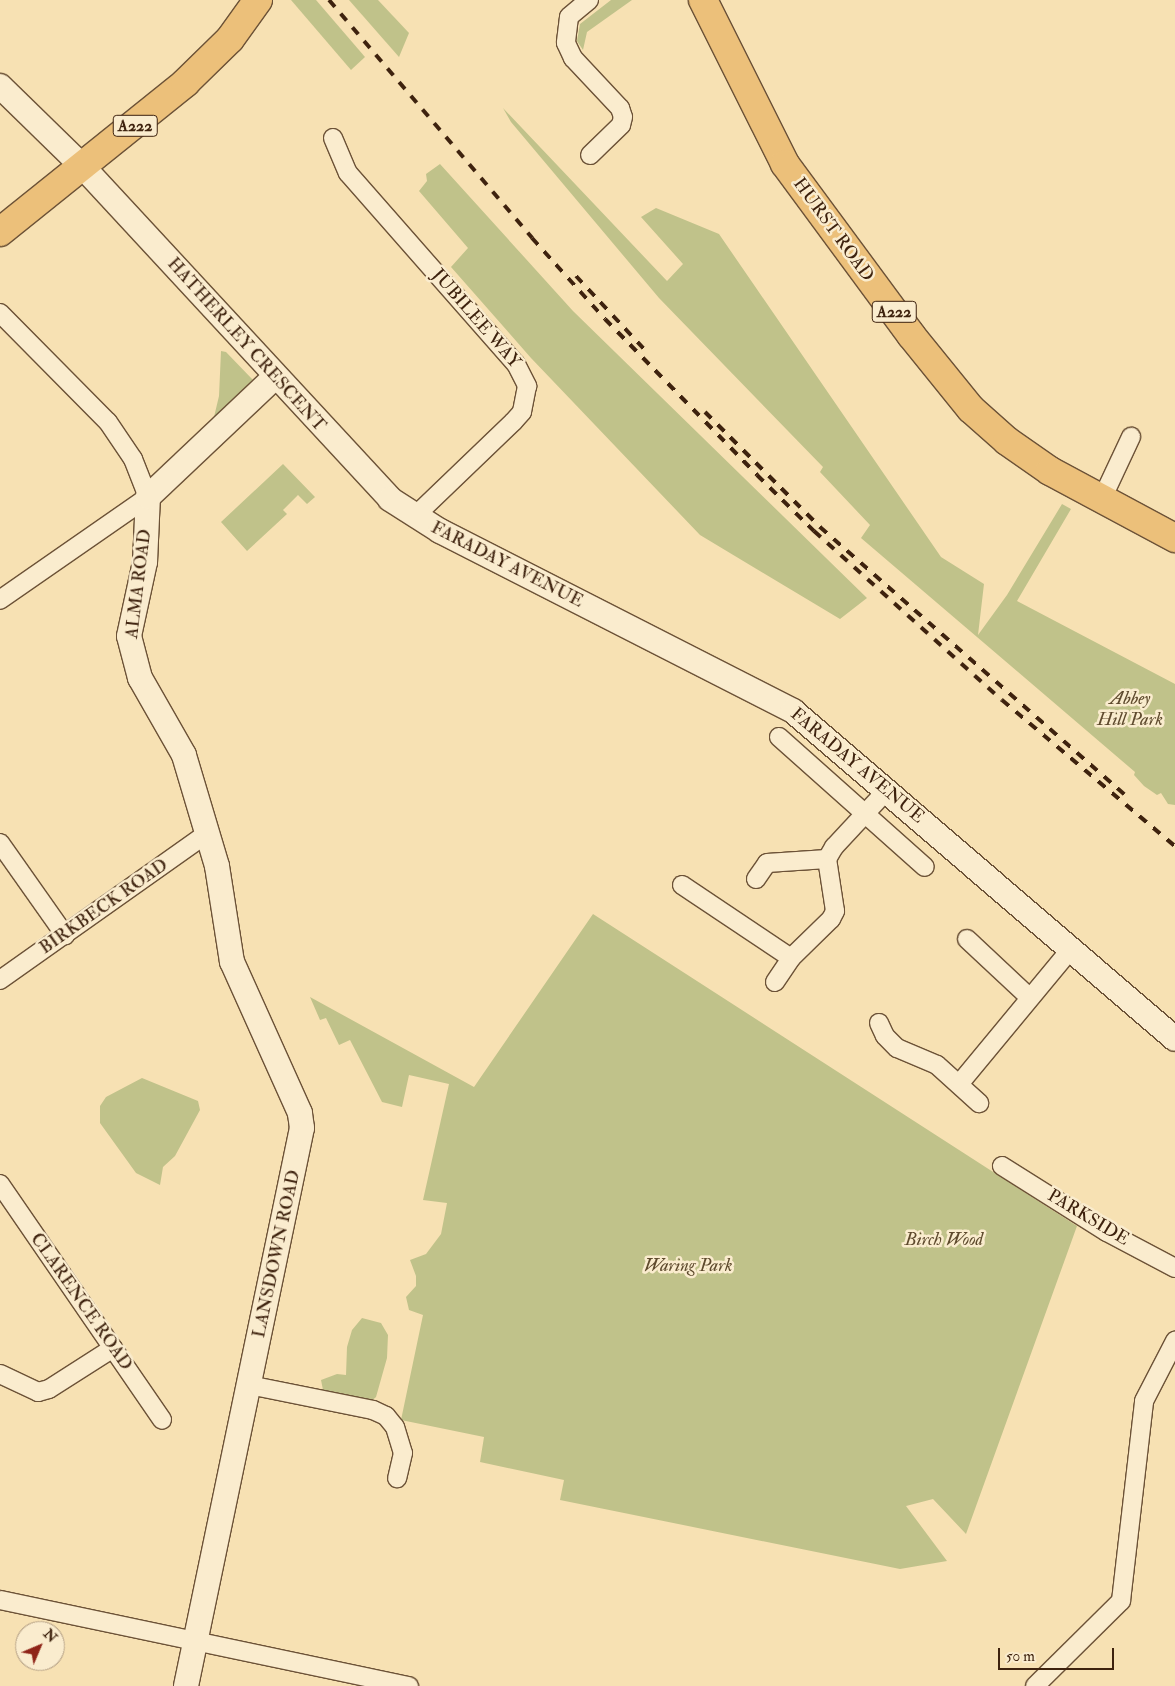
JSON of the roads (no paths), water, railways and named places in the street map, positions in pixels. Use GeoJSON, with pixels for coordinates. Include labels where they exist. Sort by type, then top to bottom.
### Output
{"type":"FeatureCollection","features":[{"type":"Feature","properties":{"kind":"main road","name":"A222"},"geometry":{"type":"LineString","coordinates":[[0,232],[185,83],[230,39],[258,0]]}},
{"type":"Feature","properties":{"kind":"main road","name":"HURST ROAD"},"geometry":{"type":"LineString","coordinates":[[703,0],[785,164],[939,371],[975,413],[1007,441],[1101,501],[1175,538]]}},
{"type":"Feature","properties":{"kind":"street"},"geometry":{"type":"LineString","coordinates":[[589,0],[568,18],[566,43],[574,58],[620,108],[623,117],[621,125],[590,155]]}},
{"type":"Feature","properties":{"kind":"street","name":"HATHERLEY CRESCENT"},"geometry":{"type":"LineString","coordinates":[[0,86],[83,167],[377,488],[414,516]]}},
{"type":"Feature","properties":{"kind":"street","name":"JUBILEE WAY"},"geometry":{"type":"LineString","coordinates":[[333,138],[348,173],[516,364],[527,386],[526,401],[513,422],[414,516]]}},
{"type":"Feature","properties":{"kind":"street","name":"ALMA ROAD"},"geometry":{"type":"LineString","coordinates":[[0,313],[108,422],[133,459],[148,497],[144,562],[129,636],[132,656],[147,695],[180,744],[208,832]]}},
{"type":"Feature","properties":{"kind":"street"},"geometry":{"type":"LineString","coordinates":[[0,600],[148,497],[275,377]]}},
{"type":"Feature","properties":{"kind":"street"},"geometry":{"type":"LineString","coordinates":[[1101,501],[1131,438]]}},
{"type":"Feature","properties":{"kind":"street","name":"FARADAY AVENUE"},"geometry":{"type":"LineString","coordinates":[[414,516],[793,711],[1175,1039]]}},
{"type":"Feature","properties":{"kind":"street"},"geometry":{"type":"LineString","coordinates":[[779,737],[925,867]]}},
{"type":"Feature","properties":{"kind":"street"},"geometry":{"type":"LineString","coordinates":[[774,982],[791,958],[831,920],[835,911],[827,859],[834,847],[887,790]]}},
{"type":"Feature","properties":{"kind":"street","name":"BIRKBECK ROAD"},"geometry":{"type":"LineString","coordinates":[[0,980],[208,832]]}},
{"type":"Feature","properties":{"kind":"street","name":"LANSDOWN ROAD"},"geometry":{"type":"LineString","coordinates":[[186,1686],[302,1128],[300,1113],[232,962],[224,898],[208,832]]}},
{"type":"Feature","properties":{"kind":"street"},"geometry":{"type":"LineString","coordinates":[[0,843],[65,935]]}},
{"type":"Feature","properties":{"kind":"street"},"geometry":{"type":"LineString","coordinates":[[756,879],[767,863],[827,859]]}},
{"type":"Feature","properties":{"kind":"street"},"geometry":{"type":"LineString","coordinates":[[682,885],[791,958]]}},
{"type":"Feature","properties":{"kind":"street"},"geometry":{"type":"LineString","coordinates":[[967,939],[1029,996]]}},
{"type":"Feature","properties":{"kind":"street"},"geometry":{"type":"LineString","coordinates":[[960,1083],[994,1046],[1029,996],[1070,950]]}},
{"type":"Feature","properties":{"kind":"street"},"geometry":{"type":"LineString","coordinates":[[879,1023],[885,1036],[897,1048],[929,1061],[960,1083],[979,1103]]}},
{"type":"Feature","properties":{"kind":"street","name":"PARKSIDE"},"geometry":{"type":"LineString","coordinates":[[1002,1166],[1108,1232],[1175,1268]]}},
{"type":"Feature","properties":{"kind":"street","name":"CLARENCE ROAD"},"geometry":{"type":"LineString","coordinates":[[0,1184],[162,1420]]}},
{"type":"Feature","properties":{"kind":"street"},"geometry":{"type":"LineString","coordinates":[[1035,1686],[1121,1601],[1144,1402],[1175,1341]]}},
{"type":"Feature","properties":{"kind":"street"},"geometry":{"type":"LineString","coordinates":[[0,1374],[38,1392],[49,1389],[113,1348]]}},
{"type":"Feature","properties":{"kind":"street"},"geometry":{"type":"LineString","coordinates":[[249,1385],[373,1410],[386,1416],[395,1427],[402,1453],[397,1478]]}},
{"type":"Feature","properties":{"kind":"street"},"geometry":{"type":"LineString","coordinates":[[0,1600],[409,1686]]}},
{"type":"Feature","properties":{"kind":"railway"},"geometry":{"type":"LineString","coordinates":[[329,0],[532,238],[605,319],[757,475],[814,531],[1002,700],[1175,846]]}},
{"type":"Feature","properties":{"kind":"railway"},"geometry":{"type":"LineString","coordinates":[[576,276],[646,351]]}},
{"type":"Feature","properties":{"kind":"railway"},"geometry":{"type":"LineString","coordinates":[[705,412],[820,527],[1124,794]]}},
{"type":"Feature","properties":{"kind":"park label","name":"Abbey Hill Park"},"geometry":{"type":"Point","coordinates":[1130,710]}},
{"type":"Feature","properties":{"kind":"park label","name":"Birch Wood"},"geometry":{"type":"Point","coordinates":[944,1240]}},
{"type":"Feature","properties":{"kind":"park label","name":"Waring Park"},"geometry":{"type":"Point","coordinates":[688,1266]}}]}
